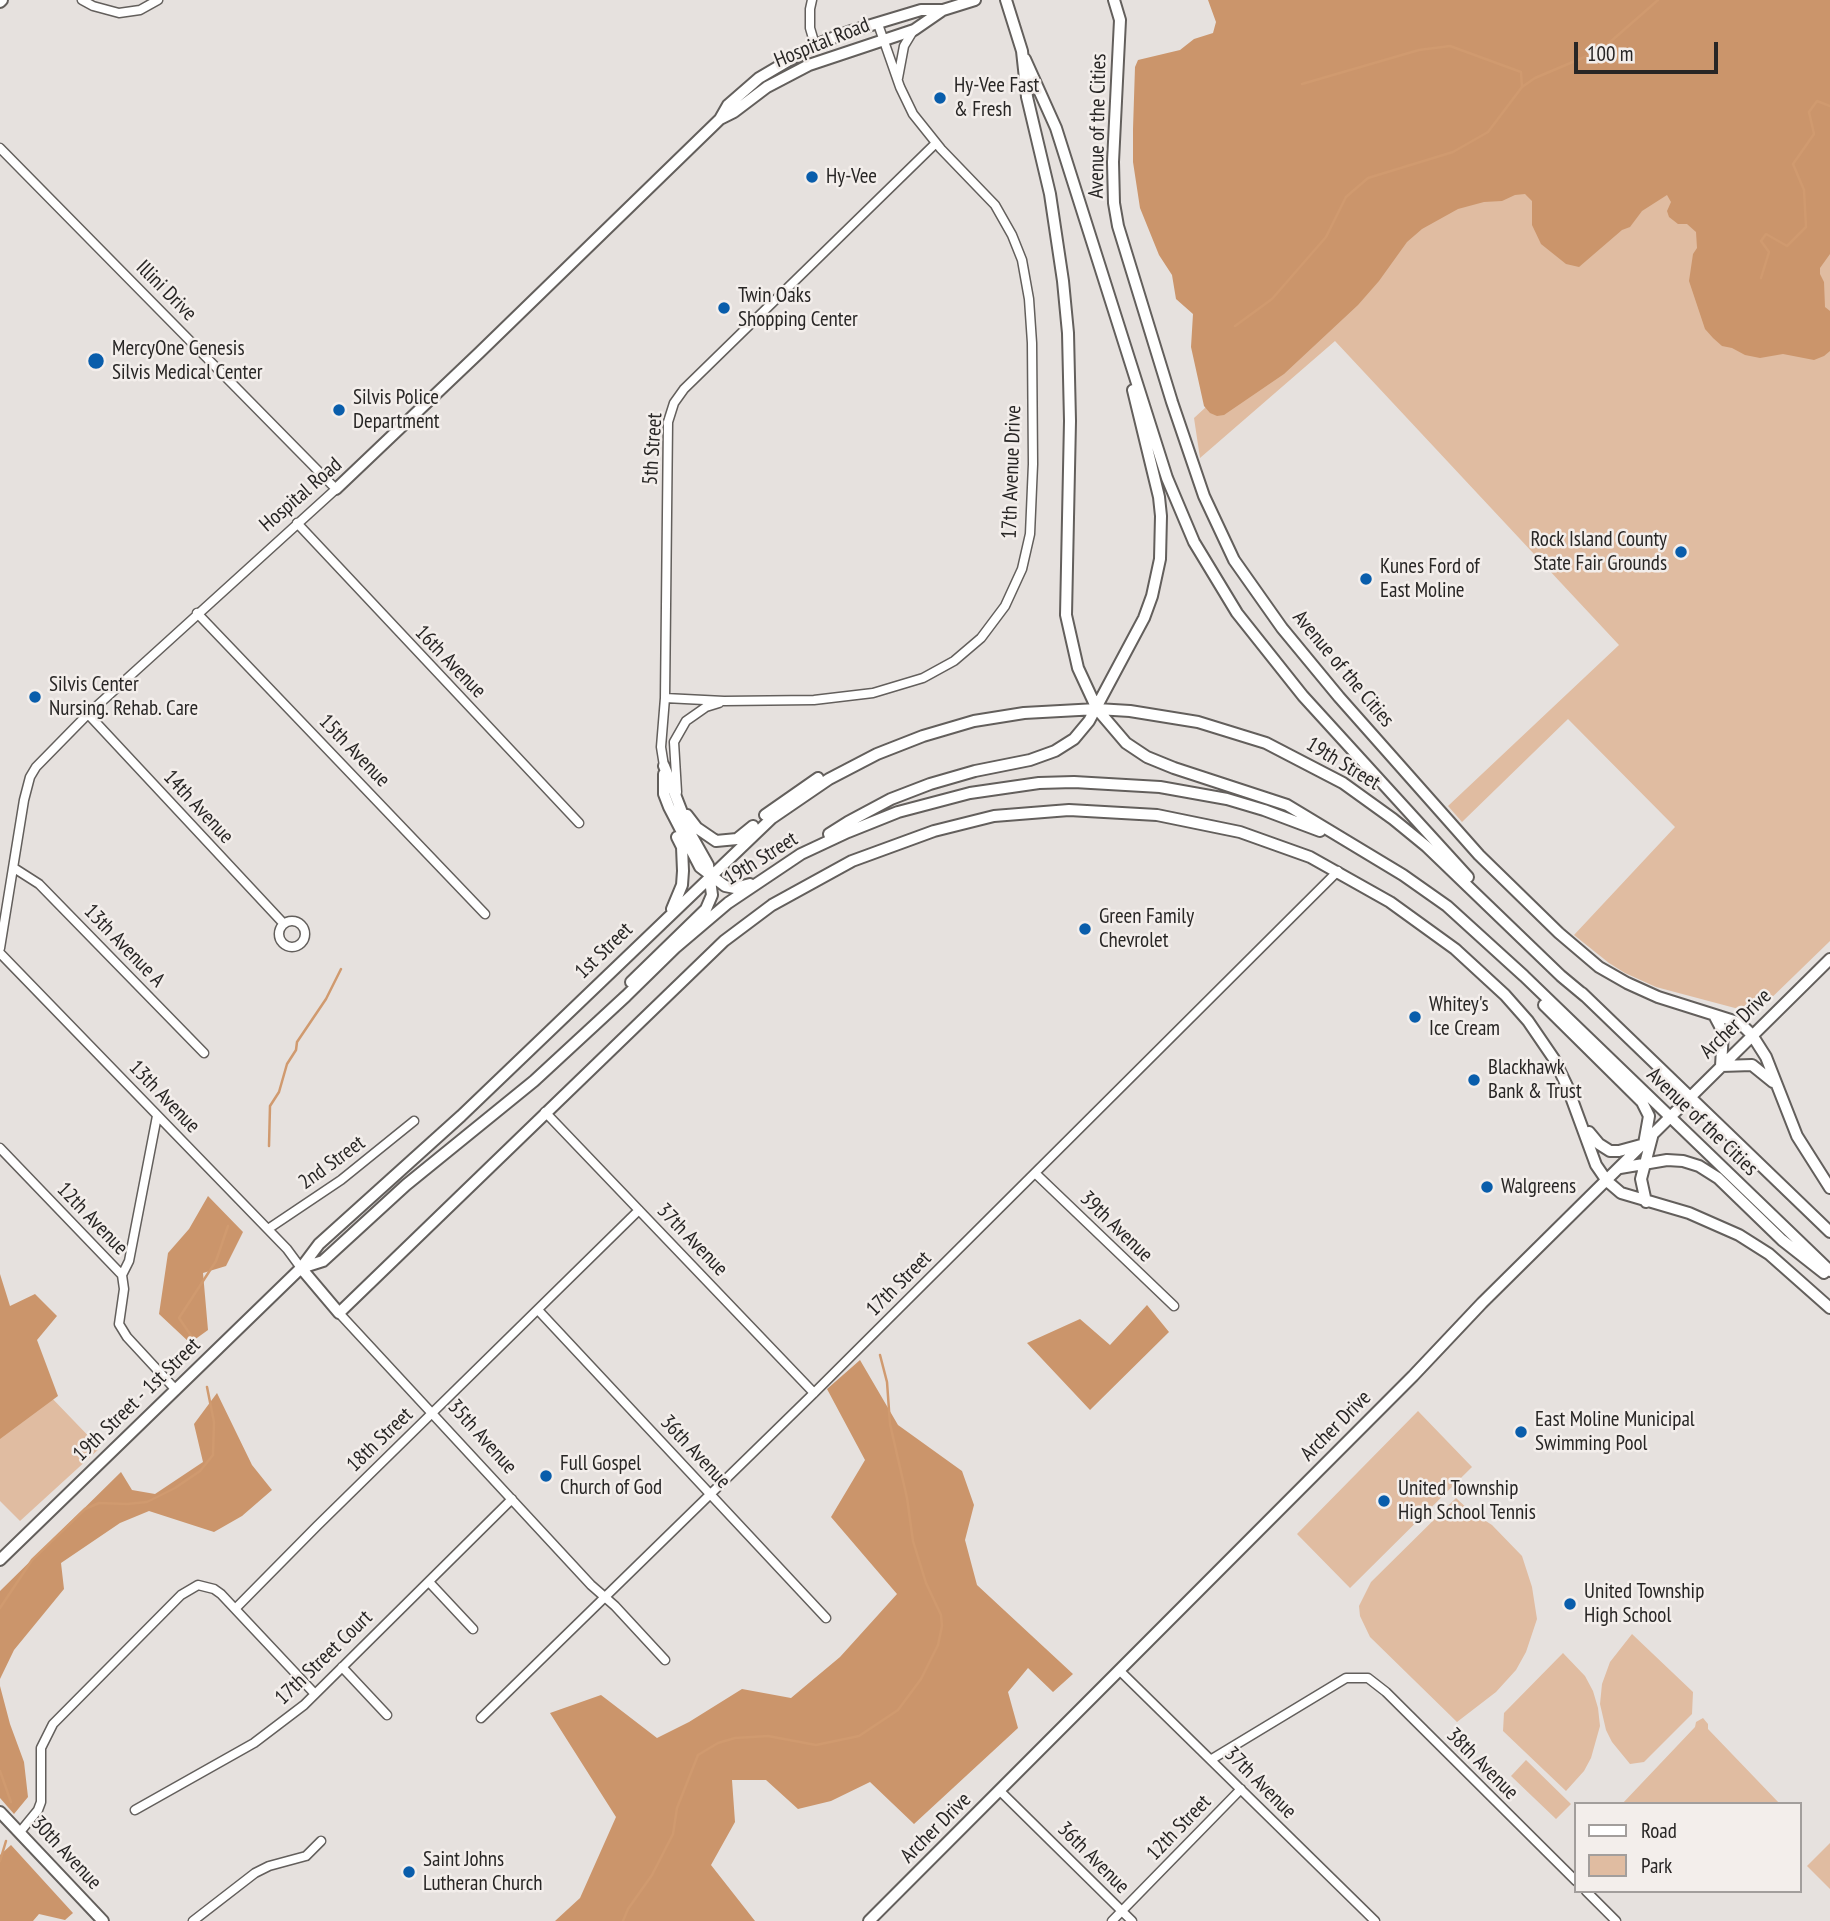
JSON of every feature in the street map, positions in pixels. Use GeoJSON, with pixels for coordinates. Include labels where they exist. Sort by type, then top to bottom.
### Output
{"type":"FeatureCollection","features":[{"type":"Feature","properties":{"kind":"main road","name":"Hospital Road"},"geometry":{"type":"LineString","coordinates":[[720,119],[767,87],[809,65],[914,30],[943,10],[975,0]]}},
{"type":"Feature","properties":{"kind":"main road","name":"Avenue of the Cities"},"geometry":{"type":"LineString","coordinates":[[1006,0],[1022,51],[1056,128],[1173,495],[1194,542],[1231,604],[1314,709],[1413,819],[1585,996],[1830,1232]]}},
{"type":"Feature","properties":{"kind":"main road","name":"Avenue of the Cities"},"geometry":{"type":"LineString","coordinates":[[1114,0],[1120,20],[1113,162],[1118,226],[1204,496],[1234,560],[1273,616],[1339,697],[1479,855],[1559,933],[1600,967],[1627,983],[1658,997],[1743,1026],[1752,1034]]}},
{"type":"Feature","properties":{"kind":"main road","name":"Hospital Road"},"geometry":{"type":"LineString","coordinates":[[336,489],[720,119],[728,105],[759,78],[815,45],[848,32],[921,10],[943,10]]}},
{"type":"Feature","properties":{"kind":"main road","name":"Avenue of the Cities"},"geometry":{"type":"LineString","coordinates":[[1022,51],[1027,97],[1050,194],[1068,333],[1070,421],[1066,615],[1078,668],[1097,709],[1126,743],[1147,758],[1287,805],[1403,875],[1447,906],[1830,1271]]}},
{"type":"Feature","properties":{"kind":"main road","name":"Avenue of the Cities"},"geometry":{"type":"LineString","coordinates":[[787,864],[848,822],[906,793],[975,771],[1030,760],[1055,751],[1074,739],[1097,709],[1144,618],[1157,578],[1161,539],[1156,480],[1119,326]]}},
{"type":"Feature","properties":{"kind":"main road","name":"19th Street"},"geometry":{"type":"LineString","coordinates":[[974,722],[1024,713],[1097,709],[1164,715],[1249,736],[1302,760],[1380,808],[1426,846],[1585,996]]}},
{"type":"Feature","properties":{"kind":"main road","name":"1st Street"},"geometry":{"type":"LineString","coordinates":[[301,1268],[319,1244],[461,1116],[764,825],[829,779],[877,754],[923,736],[974,722]]}},
{"type":"Feature","properties":{"kind":"main road"},"geometry":{"type":"LineString","coordinates":[[677,801],[697,828],[710,838],[731,841],[802,788],[844,763],[898,740],[923,736]]}},
{"type":"Feature","properties":{"kind":"main road"},"geometry":{"type":"LineString","coordinates":[[588,1032],[646,966],[706,909],[712,895],[708,865],[690,833],[664,769]]}},
{"type":"Feature","properties":{"kind":"main road"},"geometry":{"type":"LineString","coordinates":[[664,769],[664,794],[700,867],[710,877],[731,887],[756,882]]}},
{"type":"Feature","properties":{"kind":"main road"},"geometry":{"type":"LineString","coordinates":[[664,769],[658,795],[681,847],[683,863],[682,885],[667,918]]}},
{"type":"Feature","properties":{"kind":"main road","name":"19th Street"},"geometry":{"type":"LineString","coordinates":[[301,1268],[323,1261],[392,1197],[534,1081],[701,924],[756,882],[787,864],[848,832],[898,812],[934,801],[1020,785],[1108,782],[1160,787],[1227,799],[1295,821],[1357,849]]}},
{"type":"Feature","properties":{"kind":"main road"},"geometry":{"type":"LineString","coordinates":[[339,1313],[724,941],[772,905],[852,861],[934,831],[994,816],[1069,810],[1157,815],[1240,832],[1297,852],[1338,871],[1390,902],[1455,950],[1506,996],[1534,1029],[1554,1059],[1580,1118],[1596,1165],[1607,1181],[1621,1193],[1689,1213],[1739,1235],[1769,1254],[1830,1308]]}},
{"type":"Feature","properties":{"kind":"main road"},"geometry":{"type":"LineString","coordinates":[[1498,953],[1556,1018],[1642,1102],[1649,1116],[1643,1144],[1619,1151],[1610,1151],[1594,1140],[1580,1118]]}},
{"type":"Feature","properties":{"kind":"main road","name":"Archer Drive"},"geometry":{"type":"LineString","coordinates":[[869,1921],[1413,1376],[1482,1303],[1830,959]]}},
{"type":"Feature","properties":{"kind":"main road"},"geometry":{"type":"LineString","coordinates":[[1714,1016],[1723,1032],[1721,1066],[1752,1065],[1775,1083]]}},
{"type":"Feature","properties":{"kind":"main road"},"geometry":{"type":"LineString","coordinates":[[1752,1034],[1766,1057],[1800,1143],[1830,1188]]}},
{"type":"Feature","properties":{"kind":"main road"},"geometry":{"type":"LineString","coordinates":[[1646,1202],[1641,1179],[1652,1136]]}},
{"type":"Feature","properties":{"kind":"main road"},"geometry":{"type":"LineString","coordinates":[[1620,1168],[1667,1160],[1683,1161],[1709,1171],[1782,1240],[1830,1278]]}},
{"type":"Feature","properties":{"kind":"main road","name":"35th Avenue"},"geometry":{"type":"LineString","coordinates":[[301,1268],[339,1313]]}},
{"type":"Feature","properties":{"kind":"main road","name":"19th Street - 1st Street"},"geometry":{"type":"LineString","coordinates":[[0,1560],[301,1268]]}},
{"type":"Feature","properties":{"kind":"main road","name":"30th Avenue"},"geometry":{"type":"LineString","coordinates":[[0,1812],[103,1921]]}},
{"type":"Feature","properties":{"kind":"street"},"geometry":{"type":"LineString","coordinates":[[82,0],[119,13],[140,10],[159,0]]}},
{"type":"Feature","properties":{"kind":"street"},"geometry":{"type":"LineString","coordinates":[[812,0],[810,28],[815,45]]}},
{"type":"Feature","properties":{"kind":"street","name":"17th Avenue Drive"},"geometry":{"type":"LineString","coordinates":[[666,698],[724,701],[838,698],[873,693],[923,678],[954,661],[981,638],[1004,606],[1022,569],[1030,534],[1033,450],[1032,343],[1022,260],[995,205],[912,114],[878,24]]}},
{"type":"Feature","properties":{"kind":"street"},"geometry":{"type":"LineString","coordinates":[[898,80],[904,46],[914,30]]}},
{"type":"Feature","properties":{"kind":"street","name":"5th Street"},"geometry":{"type":"LineString","coordinates":[[666,698],[668,422],[674,403],[684,389],[936,143]]}},
{"type":"Feature","properties":{"kind":"street","name":"Illini Drive"},"geometry":{"type":"LineString","coordinates":[[0,148],[336,489]]}},
{"type":"Feature","properties":{"kind":"street","name":"Hospital Road"},"geometry":{"type":"LineString","coordinates":[[0,950],[16,844],[30,777],[40,761],[197,613],[336,489]]}},
{"type":"Feature","properties":{"kind":"street","name":"16th Avenue"},"geometry":{"type":"LineString","coordinates":[[297,523],[579,823]]}},
{"type":"Feature","properties":{"kind":"street","name":"15th Avenue"},"geometry":{"type":"LineString","coordinates":[[197,613],[485,914]]}},
{"type":"Feature","properties":{"kind":"street"},"geometry":{"type":"LineString","coordinates":[[664,769],[661,747],[666,698]]}},
{"type":"Feature","properties":{"kind":"street"},"geometry":{"type":"LineString","coordinates":[[677,801],[674,742],[677,735],[693,715],[724,701]]}},
{"type":"Feature","properties":{"kind":"street","name":"14th Avenue"},"geometry":{"type":"LineString","coordinates":[[88,714],[284,924]]}},
{"type":"Feature","properties":{"kind":"street","name":"13th Avenue A"},"geometry":{"type":"LineString","coordinates":[[14,868],[39,884],[204,1053]]}},
{"type":"Feature","properties":{"kind":"street","name":"17th Street"},"geometry":{"type":"LineString","coordinates":[[481,1718],[711,1495],[1338,871]]}},
{"type":"Feature","properties":{"kind":"street","name":"13th Avenue"},"geometry":{"type":"LineString","coordinates":[[0,950],[287,1248],[301,1268]]}},
{"type":"Feature","properties":{"kind":"street","name":"37th Avenue"},"geometry":{"type":"LineString","coordinates":[[545,1112],[814,1393]]}},
{"type":"Feature","properties":{"kind":"street"},"geometry":{"type":"LineString","coordinates":[[122,1275],[129,1261],[157,1116]]}},
{"type":"Feature","properties":{"kind":"street","name":"2nd Street"},"geometry":{"type":"LineString","coordinates":[[268,1229],[341,1180],[414,1121]]}},
{"type":"Feature","properties":{"kind":"street","name":"12th Avenue"},"geometry":{"type":"LineString","coordinates":[[0,1148],[122,1275],[124,1289],[119,1324],[127,1337],[176,1390]]}},
{"type":"Feature","properties":{"kind":"street","name":"39th Avenue"},"geometry":{"type":"LineString","coordinates":[[1035,1173],[1174,1306]]}},
{"type":"Feature","properties":{"kind":"street","name":"18th Street"},"geometry":{"type":"LineString","coordinates":[[236,1608],[639,1210]]}},
{"type":"Feature","properties":{"kind":"street","name":"36th Avenue"},"geometry":{"type":"LineString","coordinates":[[538,1310],[827,1618]]}},
{"type":"Feature","properties":{"kind":"street","name":"35th Avenue"},"geometry":{"type":"LineString","coordinates":[[339,1313],[666,1660]]}},
{"type":"Feature","properties":{"kind":"street","name":"17th Street Court"},"geometry":{"type":"LineString","coordinates":[[135,1810],[254,1743],[316,1694],[512,1499]]}},
{"type":"Feature","properties":{"kind":"street"},"geometry":{"type":"LineString","coordinates":[[429,1581],[473,1629]]}},
{"type":"Feature","properties":{"kind":"street"},"geometry":{"type":"LineString","coordinates":[[20,1832],[38,1810],[41,1802],[41,1748],[52,1724],[181,1595],[198,1585],[214,1589],[236,1608],[316,1694]]}},
{"type":"Feature","properties":{"kind":"street"},"geometry":{"type":"LineString","coordinates":[[342,1667],[387,1716]]}},
{"type":"Feature","properties":{"kind":"street","name":"37th Avenue"},"geometry":{"type":"LineString","coordinates":[[1119,1670],[1374,1921]]}},
{"type":"Feature","properties":{"kind":"street","name":"38th Avenue"},"geometry":{"type":"LineString","coordinates":[[1212,1759],[1336,1683],[1346,1678],[1368,1678],[1574,1879]]}},
{"type":"Feature","properties":{"kind":"street","name":"12th Street"},"geometry":{"type":"LineString","coordinates":[[1112,1921],[1241,1789]]}},
{"type":"Feature","properties":{"kind":"street","name":"36th Avenue"},"geometry":{"type":"LineString","coordinates":[[1000,1791],[1132,1921]]}},
{"type":"Feature","properties":{"kind":"street"},"geometry":{"type":"LineString","coordinates":[[193,1921],[255,1873],[269,1866],[306,1856],[321,1841]]}},
{"type":"Feature","properties":{"kind":"street"},"geometry":{"type":"LineString","coordinates":[[1588,1893],[1616,1921]]}},
{"type":"Feature","properties":{"kind":"green space","name":"Rock Island County State Fair Grounds"},"geometry":{"type":"Polygon","coordinates":[[[1573,71],[1830,235],[1830,941],[1762,1007],[1750,1012],[1656,987],[1609,963],[1574,935],[1675,827],[1568,719],[1462,822],[1448,806],[1619,645],[1335,341],[1200,458],[1194,418],[1573,71]]]}},
{"type":"Feature","properties":{"kind":"green space"},"geometry":{"type":"Polygon","coordinates":[[[47,1393],[100,1448],[20,1521],[0,1501],[0,1427],[47,1393]]]}},
{"type":"Feature","properties":{"kind":"green space","name":"United Township High School Tennis"},"geometry":{"type":"Polygon","coordinates":[[[1418,1411],[1472,1467],[1350,1588],[1297,1534],[1418,1411]]]}},
{"type":"Feature","properties":{"kind":"green space"},"geometry":{"type":"Polygon","coordinates":[[[1456,1498],[1492,1525],[1522,1556],[1532,1587],[1537,1619],[1526,1652],[1516,1670],[1496,1692],[1457,1722],[1370,1637],[1360,1616],[1359,1606],[1371,1582],[1456,1498]]]}},
{"type":"Feature","properties":{"kind":"green space"},"geometry":{"type":"Polygon","coordinates":[[[1632,1634],[1693,1692],[1692,1714],[1644,1762],[1630,1764],[1606,1730],[1600,1704],[1602,1684],[1610,1662],[1632,1634]]]}},
{"type":"Feature","properties":{"kind":"green space"},"geometry":{"type":"Polygon","coordinates":[[[1563,1653],[1585,1676],[1593,1691],[1600,1726],[1591,1758],[1584,1771],[1566,1791],[1503,1731],[1504,1713],[1563,1653]]]}},
{"type":"Feature","properties":{"kind":"green space"},"geometry":{"type":"Polygon","coordinates":[[[1703,1718],[1708,1729],[1778,1802],[1624,1802],[1695,1727],[1696,1722],[1703,1718]]]}},
{"type":"Feature","properties":{"kind":"green space"},"geometry":{"type":"Polygon","coordinates":[[[1526,1760],[1571,1804],[1556,1819],[1511,1776],[1526,1760]]]}},
{"type":"Feature","properties":{"kind":"green space"},"geometry":{"type":"Polygon","coordinates":[[[1830,1843],[1830,1889],[1807,1866],[1830,1843]]]}},
{"type":"Feature","properties":{"kind":"shaded area"},"geometry":{"type":"Polygon","coordinates":[[[1208,0],[1830,0],[1830,254],[1820,268],[1820,274],[1824,282],[1825,307],[1830,311],[1830,351],[1814,360],[1783,354],[1760,358],[1722,346],[1713,338],[1705,329],[1689,281],[1693,254],[1697,248],[1696,232],[1687,224],[1678,224],[1669,217],[1667,211],[1671,202],[1667,195],[1642,211],[1630,227],[1622,230],[1579,267],[1566,264],[1541,244],[1532,225],[1532,201],[1525,194],[1515,195],[1502,201],[1484,202],[1458,209],[1422,229],[1407,242],[1358,305],[1284,374],[1224,415],[1210,413],[1204,406],[1191,347],[1193,314],[1176,299],[1172,275],[1159,255],[1140,208],[1133,162],[1135,67],[1138,60],[1180,50],[1194,39],[1213,33],[1216,22],[1208,0]]]}},
{"type":"Feature","properties":{"kind":"shaded area"},"geometry":{"type":"Polygon","coordinates":[[[208,1196],[243,1232],[226,1266],[203,1273],[208,1330],[190,1343],[159,1314],[168,1253],[189,1229],[208,1196]]]}},
{"type":"Feature","properties":{"kind":"shaded area"},"geometry":{"type":"Polygon","coordinates":[[[0,1274],[10,1306],[35,1294],[57,1316],[37,1340],[58,1396],[0,1439],[0,1274]]]}},
{"type":"Feature","properties":{"kind":"shaded area"},"geometry":{"type":"Polygon","coordinates":[[[1147,1305],[1169,1332],[1090,1410],[1027,1343],[1080,1319],[1110,1345],[1147,1305]]]}},
{"type":"Feature","properties":{"kind":"shaded area"},"geometry":{"type":"Polygon","coordinates":[[[860,1360],[898,1425],[962,1471],[974,1505],[965,1540],[977,1585],[1073,1674],[1053,1692],[1028,1668],[1008,1692],[1018,1728],[914,1824],[870,1782],[831,1801],[798,1809],[766,1780],[732,1780],[735,1822],[711,1865],[755,1921],[555,1921],[580,1898],[616,1817],[550,1713],[601,1695],[657,1738],[689,1722],[742,1689],[791,1698],[840,1657],[897,1594],[831,1517],[865,1460],[827,1389],[860,1360]]]}},
{"type":"Feature","properties":{"kind":"shaded area"},"geometry":{"type":"Polygon","coordinates":[[[217,1393],[252,1465],[272,1490],[242,1516],[214,1532],[149,1511],[120,1523],[61,1563],[64,1589],[14,1650],[0,1679],[0,1591],[121,1472],[132,1490],[155,1494],[203,1462],[194,1424],[217,1393]]]}},
{"type":"Feature","properties":{"kind":"shaded area"},"geometry":{"type":"Polygon","coordinates":[[[0,1686],[24,1762],[28,1797],[14,1814],[0,1798],[0,1686]]]}},
{"type":"Feature","properties":{"kind":"shaded area"},"geometry":{"type":"Polygon","coordinates":[[[11,1845],[73,1913],[65,1920],[39,1914],[33,1921],[0,1921],[0,1855],[11,1845]]]}},
{"type":"Feature","properties":{"kind":"waterway"},"geometry":{"type":"LineString","coordinates":[[1235,326],[1272,299],[1326,237],[1346,197],[1368,178],[1453,152],[1488,132],[1522,87],[1535,78],[1601,50],[1658,0]]}},
{"type":"Feature","properties":{"kind":"waterway"},"geometry":{"type":"LineString","coordinates":[[1302,84],[1419,50],[1450,46],[1521,72],[1522,87]]}},
{"type":"Feature","properties":{"kind":"waterway"},"geometry":{"type":"LineString","coordinates":[[1761,278],[1769,252],[1761,241],[1766,234],[1787,246],[1806,227],[1804,190],[1793,164],[1814,134],[1809,112],[1817,101],[1830,106]]}},
{"type":"Feature","properties":{"kind":"waterway"},"geometry":{"type":"LineString","coordinates":[[269,1146],[270,1106],[279,1092],[287,1064],[296,1050],[297,1042],[326,999],[341,969]]}},
{"type":"Feature","properties":{"kind":"waterway"},"geometry":{"type":"LineString","coordinates":[[192,1337],[179,1318],[216,1261],[228,1226]]}},
{"type":"Feature","properties":{"kind":"waterway"},"geometry":{"type":"LineString","coordinates":[[623,1921],[628,1909],[652,1875],[673,1834],[677,1808],[698,1755],[718,1743],[735,1738],[768,1736],[816,1745],[859,1736],[898,1710],[921,1679],[938,1645],[941,1615],[926,1583],[913,1541],[907,1498],[890,1424],[887,1382],[880,1355]]}},
{"type":"Feature","properties":{"kind":"waterway"},"geometry":{"type":"LineString","coordinates":[[0,1608],[32,1560],[85,1509],[99,1503],[147,1502],[200,1471],[213,1455],[214,1422],[207,1387]]}},
{"type":"Feature","properties":{"kind":"waterway"},"geometry":{"type":"LineString","coordinates":[[0,1771],[11,1802]]}},
{"type":"Feature","properties":{"kind":"waterway"},"geometry":{"type":"LineString","coordinates":[[0,1861],[6,1841]]}},
{"type":"Feature","properties":{"kind":"place","name":"Hy-Vee Fast & Fresh"},"geometry":{"type":"Point","coordinates":[940,98]}},
{"type":"Feature","properties":{"kind":"place","name":"Hy-Vee"},"geometry":{"type":"Point","coordinates":[812,177]}},
{"type":"Feature","properties":{"kind":"place","name":"Twin Oaks Shopping Center"},"geometry":{"type":"Point","coordinates":[724,308]}},
{"type":"Feature","properties":{"kind":"place","name":"MercyOne Genesis Silvis Medical Center"},"geometry":{"type":"Point","coordinates":[96,361]}},
{"type":"Feature","properties":{"kind":"place","name":"Silvis Police Department"},"geometry":{"type":"Point","coordinates":[339,410]}},
{"type":"Feature","properties":{"kind":"place","name":"Rock Island County State Fair Grounds"},"geometry":{"type":"Point","coordinates":[1681,552]}},
{"type":"Feature","properties":{"kind":"place","name":"Kunes Ford of East Moline"},"geometry":{"type":"Point","coordinates":[1366,579]}},
{"type":"Feature","properties":{"kind":"place","name":"Silvis Center Nursing. Rehab. Care"},"geometry":{"type":"Point","coordinates":[35,697]}},
{"type":"Feature","properties":{"kind":"place","name":"Green Family Chevrolet"},"geometry":{"type":"Point","coordinates":[1085,929]}},
{"type":"Feature","properties":{"kind":"place","name":"Whitey's Ice Cream"},"geometry":{"type":"Point","coordinates":[1415,1017]}},
{"type":"Feature","properties":{"kind":"place","name":"Blackhawk Bank & Trust"},"geometry":{"type":"Point","coordinates":[1474,1080]}},
{"type":"Feature","properties":{"kind":"place","name":"Walgreens"},"geometry":{"type":"Point","coordinates":[1487,1187]}},
{"type":"Feature","properties":{"kind":"place","name":"East Moline Municipal Swimming Pool"},"geometry":{"type":"Point","coordinates":[1521,1432]}},
{"type":"Feature","properties":{"kind":"place","name":"Full Gospel Church of God"},"geometry":{"type":"Point","coordinates":[546,1476]}},
{"type":"Feature","properties":{"kind":"place","name":"United Township High School Tennis"},"geometry":{"type":"Point","coordinates":[1384,1501]}},
{"type":"Feature","properties":{"kind":"place","name":"United Township High School"},"geometry":{"type":"Point","coordinates":[1570,1604]}},
{"type":"Feature","properties":{"kind":"place","name":"Saint Johns Lutheran Church"},"geometry":{"type":"Point","coordinates":[409,1872]}}]}
